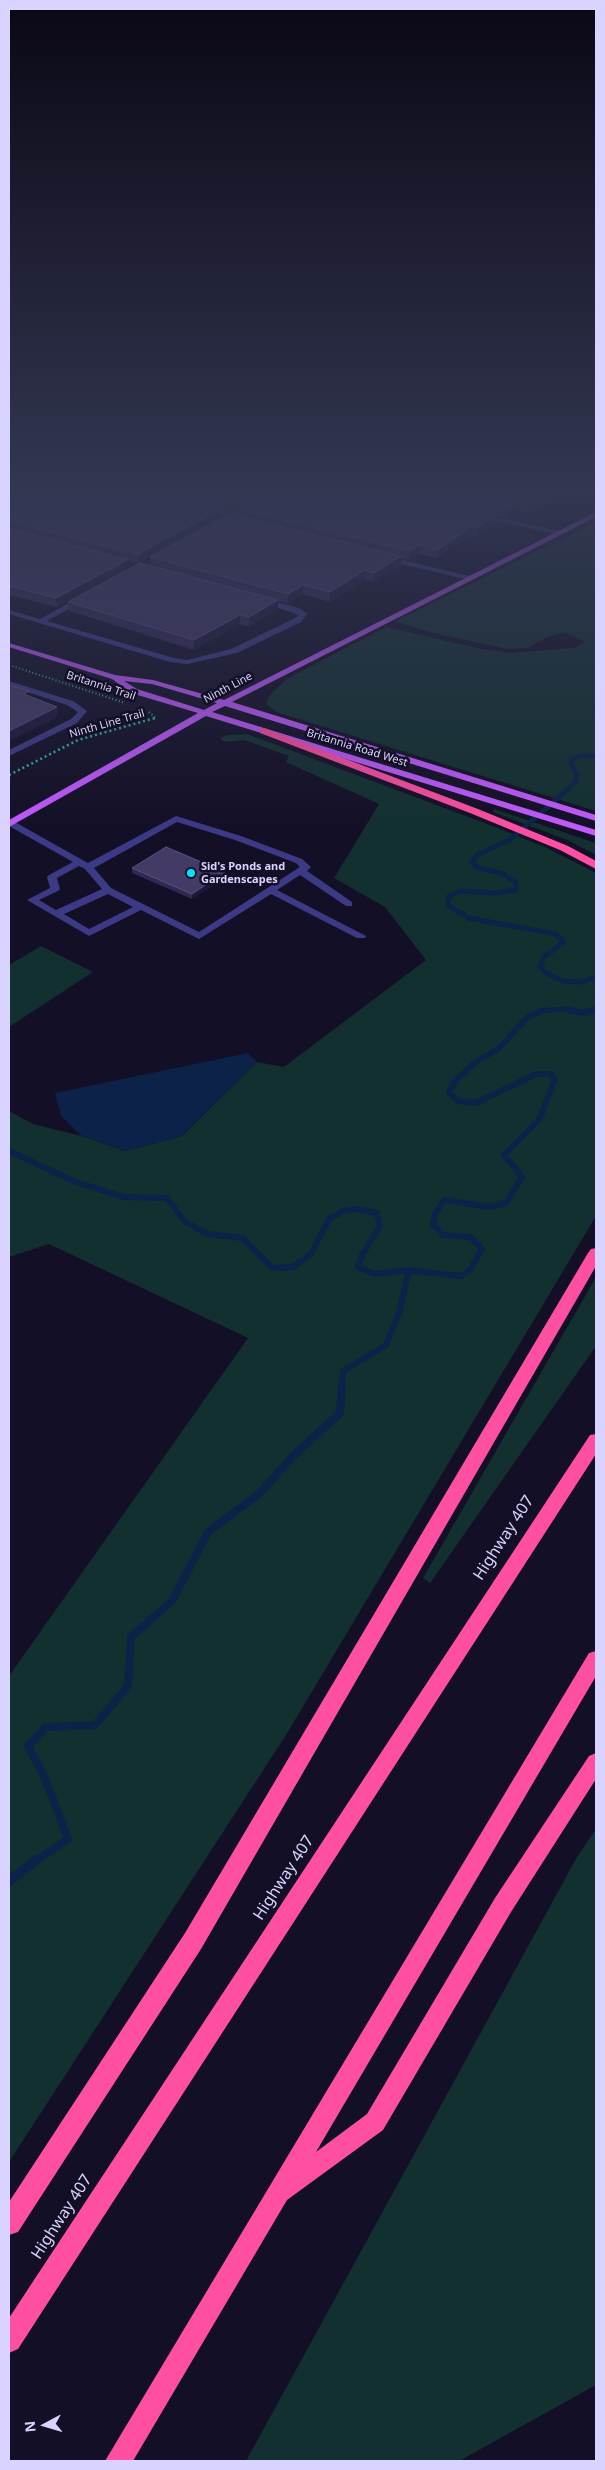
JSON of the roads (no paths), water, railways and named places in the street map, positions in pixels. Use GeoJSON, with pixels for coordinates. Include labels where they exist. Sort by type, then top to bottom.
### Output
{"type":"FeatureCollection","features":[{"type":"Feature","properties":{"kind":"highway"},"geometry":{"type":"LineString","coordinates":[[264,730],[474,811],[564,848],[596,866]]}},
{"type":"Feature","properties":{"kind":"highway"},"geometry":{"type":"LineString","coordinates":[[9,2223],[193,1941],[596,1253]]}},
{"type":"Feature","properties":{"kind":"highway","name":"Highway 407"},"geometry":{"type":"LineString","coordinates":[[9,2340],[596,1440]]}},
{"type":"Feature","properties":{"kind":"highway"},"geometry":{"type":"LineString","coordinates":[[118,2461],[280,2193],[596,1659]]}},
{"type":"Feature","properties":{"kind":"highway"},"geometry":{"type":"LineString","coordinates":[[280,2193],[375,2122],[503,1905],[596,1762]]}},
{"type":"Feature","properties":{"kind":"main road","name":"Ninth Line"},"geometry":{"type":"LineString","coordinates":[[9,823],[206,712],[418,604]]}},
{"type":"Feature","properties":{"kind":"main road","name":"Britannia Road West"},"geometry":{"type":"LineString","coordinates":[[9,645],[114,677],[153,682],[596,818]]}},
{"type":"Feature","properties":{"kind":"main road","name":"Britannia Road West"},"geometry":{"type":"LineString","coordinates":[[114,677],[134,690],[594,833]]}},
{"type":"Feature","properties":{"kind":"street"},"geometry":{"type":"LineString","coordinates":[[42,622],[74,604]]}},
{"type":"Feature","properties":{"kind":"street"},"geometry":{"type":"LineString","coordinates":[[9,612],[173,660],[187,662],[234,651],[298,620],[303,614],[277,604]]}},
{"type":"Feature","properties":{"kind":"street"},"geometry":{"type":"LineString","coordinates":[[9,683],[70,703],[83,711],[74,721],[9,753]]}},
{"type":"Feature","properties":{"kind":"street"},"geometry":{"type":"LineString","coordinates":[[9,823],[84,865],[108,890],[199,936],[306,867],[299,861],[238,838],[176,819],[84,865],[52,877],[55,889],[32,900],[89,933],[140,907]]}},
{"type":"Feature","properties":{"kind":"street"},"geometry":{"type":"LineString","coordinates":[[301,871],[349,904]]}},
{"type":"Feature","properties":{"kind":"street"},"geometry":{"type":"LineString","coordinates":[[56,914],[108,890]]}},
{"type":"Feature","properties":{"kind":"street"},"geometry":{"type":"LineString","coordinates":[[270,890],[361,936]]}},
{"type":"Feature","properties":{"kind":"water"},"geometry":{"type":"Polygon","coordinates":[[[248,1053],[257,1062],[180,1137],[125,1151],[82,1136],[61,1116],[55,1093],[248,1053]]]}},
{"type":"Feature","properties":{"kind":"waterway"},"geometry":{"type":"LineString","coordinates":[[596,756],[580,756],[572,759],[571,764],[577,774],[575,783],[511,839],[477,855],[472,862],[478,868],[501,873],[516,882],[516,890],[497,893],[461,891],[449,896],[448,905],[469,918],[555,934],[564,942],[544,957],[540,966],[546,973],[563,981],[581,982],[596,977]]}},
{"type":"Feature","properties":{"kind":"waterway"},"geometry":{"type":"LineString","coordinates":[[542,1011],[564,1009],[575,1011]]}},
{"type":"Feature","properties":{"kind":"waterway"},"geometry":{"type":"LineString","coordinates":[[589,1011],[596,1009]]}},
{"type":"Feature","properties":{"kind":"waterway"},"geometry":{"type":"LineString","coordinates":[[569,1010],[583,1013],[593,1010]]}},
{"type":"Feature","properties":{"kind":"waterway"},"geometry":{"type":"LineString","coordinates":[[409,1270],[461,1276],[470,1270],[482,1249],[471,1237],[443,1235],[433,1224],[436,1212],[445,1200],[490,1207],[506,1203],[522,1177],[504,1155],[540,1118],[555,1079],[551,1074],[536,1074],[476,1103],[458,1101],[449,1092],[455,1081],[477,1061],[498,1049],[529,1016],[542,1011]]}},
{"type":"Feature","properties":{"kind":"waterway"},"geometry":{"type":"LineString","coordinates":[[9,1151],[76,1182],[123,1197],[167,1198],[184,1221],[207,1234],[242,1238],[273,1268],[293,1267],[311,1254],[329,1219],[343,1211],[356,1209],[377,1213],[380,1226],[362,1255],[358,1267],[375,1274],[409,1270]]}},
{"type":"Feature","properties":{"kind":"waterway"},"geometry":{"type":"LineString","coordinates":[[342,1385],[343,1371],[386,1345],[399,1313],[409,1270]]}},
{"type":"Feature","properties":{"kind":"waterway"},"geometry":{"type":"LineString","coordinates":[[34,1862],[68,1839],[44,1776],[28,1746],[46,1727],[95,1725],[128,1686],[131,1637],[172,1601],[208,1532],[260,1493],[294,1455],[340,1413],[342,1384]]}},
{"type":"Feature","properties":{"kind":"waterway"},"geometry":{"type":"LineString","coordinates":[[9,1881],[36,1860]]}},
{"type":"Feature","properties":{"kind":"place","name":"Sid's Ponds and Gardenscapes"},"geometry":{"type":"Point","coordinates":[191,873]}}]}
